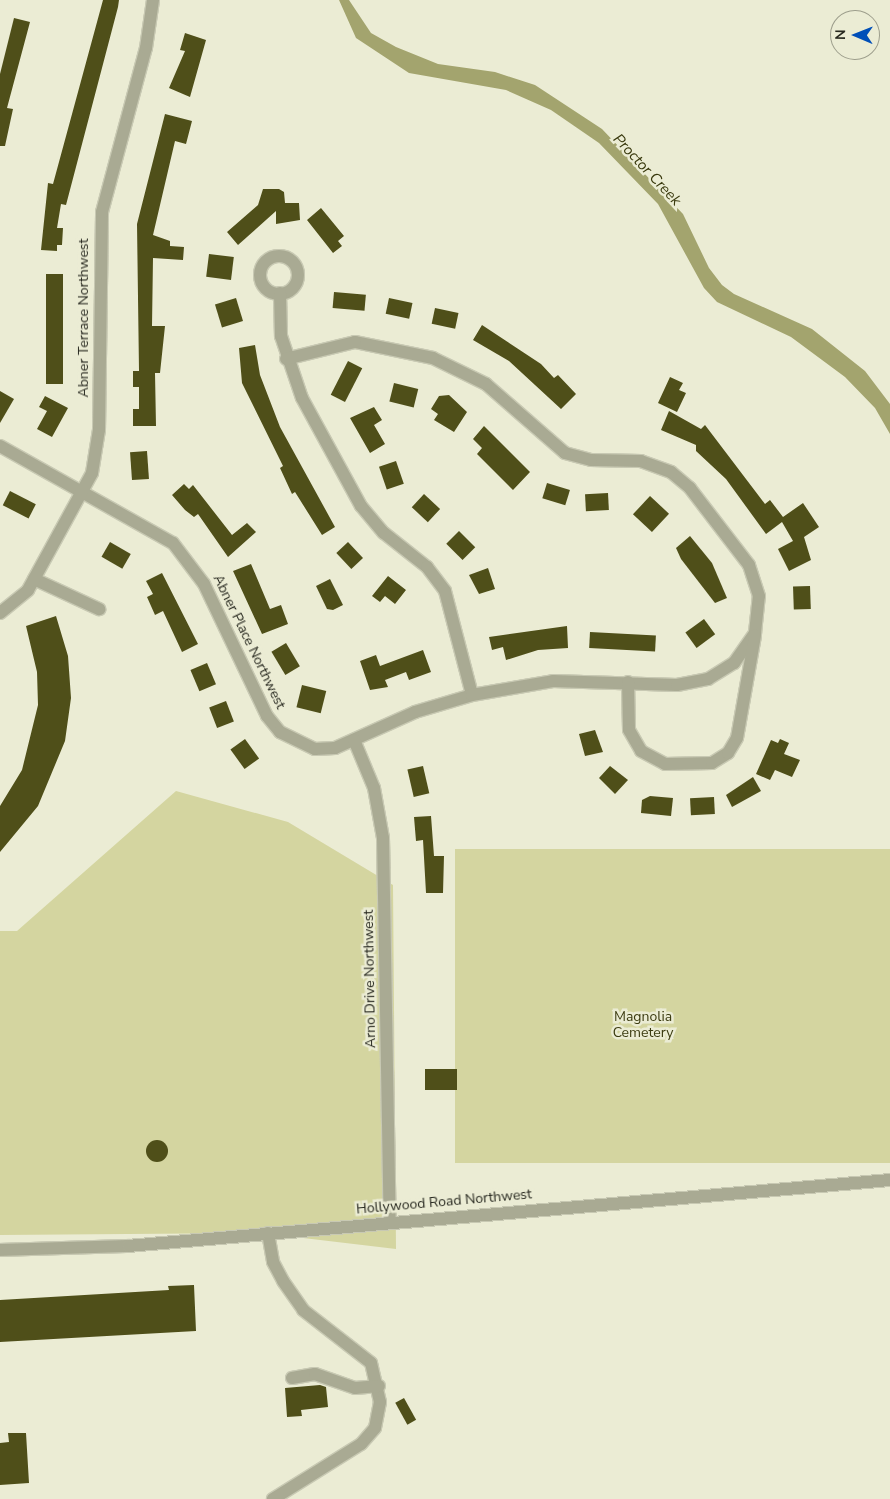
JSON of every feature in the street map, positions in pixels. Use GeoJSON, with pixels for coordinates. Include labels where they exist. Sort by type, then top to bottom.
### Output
{"type":"FeatureCollection","features":[{"type":"Feature","properties":{"kind":"street","name":"Abner Terrace Northwest"},"geometry":{"type":"LineString","coordinates":[[0,613],[16,604],[34,579],[92,473],[99,430],[102,212],[146,48],[153,0]]}},
{"type":"Feature","properties":{"kind":"street"},"geometry":{"type":"LineString","coordinates":[[280,293],[281,336],[286,359],[302,398],[361,506],[384,533],[426,567],[445,591],[472,695]]}},
{"type":"Feature","properties":{"kind":"street"},"geometry":{"type":"LineString","coordinates":[[286,359],[355,342],[433,358],[486,384],[565,452],[591,460],[641,461],[671,472],[690,488],[749,565],[759,596],[755,634],[737,738],[728,752],[712,763],[665,764],[641,751],[629,730],[628,682]]}},
{"type":"Feature","properties":{"kind":"street","name":"Abner Place Northwest"},"geometry":{"type":"LineString","coordinates":[[0,446],[156,531],[188,558],[280,732],[315,749],[354,740],[415,712],[472,695],[553,682],[628,682],[677,686],[708,679],[734,662],[755,634]]}},
{"type":"Feature","properties":{"kind":"street"},"geometry":{"type":"LineString","coordinates":[[34,579],[99,609]]}},
{"type":"Feature","properties":{"kind":"street","name":"Arno Drive Northwest"},"geometry":{"type":"LineString","coordinates":[[354,740],[374,788],[383,838],[390,1223]]}},
{"type":"Feature","properties":{"kind":"street","name":"Hollywood Road Northwest"},"geometry":{"type":"LineString","coordinates":[[0,1250],[128,1246],[890,1180]]}},
{"type":"Feature","properties":{"kind":"street"},"geometry":{"type":"LineString","coordinates":[[268,1234],[273,1262],[303,1310],[371,1363],[379,1386],[375,1428],[361,1444],[273,1499]]}},
{"type":"Feature","properties":{"kind":"street"},"geometry":{"type":"LineString","coordinates":[[292,1378],[315,1374],[355,1388],[379,1386]]}},
{"type":"Feature","properties":{"kind":"green space"},"geometry":{"type":"Polygon","coordinates":[[[176,791],[288,822],[393,885],[396,1249],[261,1233],[0,1235],[0,931],[17,931],[176,791]]]}},
{"type":"Feature","properties":{"kind":"green space","name":"Magnolia Cemetery"},"geometry":{"type":"Polygon","coordinates":[[[455,849],[890,849],[890,1163],[455,1163],[455,849]]]}},
{"type":"Feature","properties":{"kind":"shaded area"},"geometry":{"type":"Polygon","coordinates":[[[339,0],[349,0],[371,33],[396,47],[438,64],[495,72],[535,85],[602,129],[683,214],[709,268],[722,285],[734,294],[812,329],[865,371],[890,404],[890,434],[875,408],[845,377],[791,337],[717,302],[704,288],[658,204],[599,143],[551,110],[506,90],[409,73],[356,38],[339,0]]]}},
{"type":"Feature","properties":{"kind":"building"},"geometry":{"type":"Polygon","coordinates":[[[103,0],[119,0],[66,205],[61,204],[57,228],[63,228],[62,245],[57,245],[57,251],[41,250],[48,183],[53,184],[103,0]]]}},
{"type":"Feature","properties":{"kind":"building"},"geometry":{"type":"Polygon","coordinates":[[[14,18],[30,22],[7,108],[13,109],[5,146],[0,146],[0,74],[14,18]]]}},
{"type":"Feature","properties":{"kind":"building"},"geometry":{"type":"Polygon","coordinates":[[[185,33],[206,40],[190,97],[169,88],[185,51],[180,50],[185,33]]]}},
{"type":"Feature","properties":{"kind":"building"},"geometry":{"type":"Polygon","coordinates":[[[165,114],[192,121],[186,144],[175,141],[153,235],[170,241],[170,246],[184,247],[183,260],[153,258],[152,326],[165,326],[160,373],[155,373],[156,426],[133,426],[133,409],[139,409],[139,387],[133,387],[133,371],[139,371],[137,224],[165,114]]]}},
{"type":"Feature","properties":{"kind":"building"},"geometry":{"type":"Polygon","coordinates":[[[263,189],[279,189],[284,192],[285,203],[299,203],[300,220],[276,224],[276,211],[238,245],[227,232],[258,205],[263,189]]]}},
{"type":"Feature","properties":{"kind":"building"},"geometry":{"type":"Polygon","coordinates":[[[321,208],[344,236],[338,241],[342,246],[333,253],[307,220],[321,208]]]}},
{"type":"Feature","properties":{"kind":"building"},"geometry":{"type":"Polygon","coordinates":[[[209,254],[234,257],[231,280],[206,277],[209,254]]]}},
{"type":"Feature","properties":{"kind":"building"},"geometry":{"type":"Polygon","coordinates":[[[46,274],[63,274],[63,384],[46,384],[46,274]]]}},
{"type":"Feature","properties":{"kind":"building"},"geometry":{"type":"Polygon","coordinates":[[[334,292],[366,295],[364,311],[333,308],[334,292]]]}},
{"type":"Feature","properties":{"kind":"building"},"geometry":{"type":"Polygon","coordinates":[[[236,298],[243,321],[222,327],[215,304],[236,298]]]}},
{"type":"Feature","properties":{"kind":"building"},"geometry":{"type":"Polygon","coordinates":[[[389,298],[412,303],[409,319],[386,314],[389,298]]]}},
{"type":"Feature","properties":{"kind":"building"},"geometry":{"type":"Polygon","coordinates":[[[435,308],[458,313],[455,329],[432,324],[435,308]]]}},
{"type":"Feature","properties":{"kind":"building"},"geometry":{"type":"Polygon","coordinates":[[[482,325],[541,364],[554,378],[558,375],[576,394],[561,409],[509,361],[473,340],[482,325]]]}},
{"type":"Feature","properties":{"kind":"building"},"geometry":{"type":"Polygon","coordinates":[[[255,345],[260,375],[280,427],[335,527],[322,535],[295,492],[292,494],[280,468],[283,466],[242,383],[239,348],[255,345]]]}},
{"type":"Feature","properties":{"kind":"building"},"geometry":{"type":"Polygon","coordinates":[[[348,361],[362,368],[345,402],[331,395],[348,361]]]}},
{"type":"Feature","properties":{"kind":"building"},"geometry":{"type":"Polygon","coordinates":[[[670,377],[683,383],[679,390],[686,393],[677,412],[658,403],[670,377]]]}},
{"type":"Feature","properties":{"kind":"building"},"geometry":{"type":"Polygon","coordinates":[[[394,383],[418,389],[414,407],[389,401],[394,383]]]}},
{"type":"Feature","properties":{"kind":"building"},"geometry":{"type":"Polygon","coordinates":[[[0,391],[14,399],[0,423],[0,391]]]}},
{"type":"Feature","properties":{"kind":"building"},"geometry":{"type":"Polygon","coordinates":[[[449,395],[467,412],[454,432],[434,420],[438,414],[431,409],[439,396],[449,395]]]}},
{"type":"Feature","properties":{"kind":"building"},"geometry":{"type":"Polygon","coordinates":[[[45,396],[68,408],[52,437],[37,429],[47,411],[39,407],[45,396]]]}},
{"type":"Feature","properties":{"kind":"building"},"geometry":{"type":"Polygon","coordinates":[[[374,407],[382,420],[374,425],[385,444],[370,453],[350,418],[374,407]]]}},
{"type":"Feature","properties":{"kind":"building"},"geometry":{"type":"Polygon","coordinates":[[[669,411],[701,429],[705,425],[765,504],[770,500],[783,517],[803,503],[819,527],[804,537],[811,560],[789,571],[778,549],[793,541],[782,522],[766,534],[726,479],[696,451],[696,445],[661,430],[669,411]]]}},
{"type":"Feature","properties":{"kind":"building"},"geometry":{"type":"Polygon","coordinates":[[[484,426],[530,472],[513,490],[477,454],[482,448],[473,439],[484,426]]]}},
{"type":"Feature","properties":{"kind":"building"},"geometry":{"type":"Polygon","coordinates":[[[147,451],[149,479],[132,480],[130,452],[147,451]]]}},
{"type":"Feature","properties":{"kind":"building"},"geometry":{"type":"Polygon","coordinates":[[[396,461],[404,484],[387,490],[379,467],[396,461]]]}},
{"type":"Feature","properties":{"kind":"building"},"geometry":{"type":"Polygon","coordinates":[[[547,483],[570,490],[565,505],[542,498],[547,483]]]}},
{"type":"Feature","properties":{"kind":"building"},"geometry":{"type":"Polygon","coordinates":[[[184,484],[189,489],[193,485],[232,535],[247,523],[256,532],[228,557],[198,514],[194,517],[172,495],[184,484]]]}},
{"type":"Feature","properties":{"kind":"building"},"geometry":{"type":"Polygon","coordinates":[[[10,491],[36,504],[29,518],[3,505],[10,491]]]}},
{"type":"Feature","properties":{"kind":"building"},"geometry":{"type":"Polygon","coordinates":[[[608,493],[609,510],[586,511],[585,494],[608,493]]]}},
{"type":"Feature","properties":{"kind":"building"},"geometry":{"type":"Polygon","coordinates":[[[424,494],[440,509],[428,522],[412,507],[424,494]]]}},
{"type":"Feature","properties":{"kind":"building"},"geometry":{"type":"Polygon","coordinates":[[[650,496],[669,514],[652,532],[633,514],[650,496]]]}},
{"type":"Feature","properties":{"kind":"building"},"geometry":{"type":"Polygon","coordinates":[[[459,531],[475,547],[463,560],[446,544],[459,531]]]}},
{"type":"Feature","properties":{"kind":"building"},"geometry":{"type":"Polygon","coordinates":[[[690,536],[712,563],[727,598],[715,603],[681,559],[676,548],[690,536]]]}},
{"type":"Feature","properties":{"kind":"building"},"geometry":{"type":"Polygon","coordinates":[[[110,542],[131,554],[122,569],[102,557],[110,542]]]}},
{"type":"Feature","properties":{"kind":"building"},"geometry":{"type":"Polygon","coordinates":[[[348,542],[363,558],[351,569],[336,553],[348,542]]]}},
{"type":"Feature","properties":{"kind":"building"},"geometry":{"type":"Polygon","coordinates":[[[251,564],[270,609],[281,605],[288,624],[262,634],[233,571],[251,564]]]}},
{"type":"Feature","properties":{"kind":"building"},"geometry":{"type":"Polygon","coordinates":[[[488,568],[495,589],[479,594],[469,575],[488,568]]]}},
{"type":"Feature","properties":{"kind":"building"},"geometry":{"type":"Polygon","coordinates":[[[162,573],[198,644],[182,652],[163,611],[155,615],[147,597],[153,594],[146,581],[162,573]]]}},
{"type":"Feature","properties":{"kind":"building"},"geometry":{"type":"Polygon","coordinates":[[[388,576],[406,590],[395,604],[385,596],[380,602],[372,596],[388,576]]]}},
{"type":"Feature","properties":{"kind":"building"},"geometry":{"type":"Polygon","coordinates":[[[330,579],[343,605],[333,610],[327,609],[316,586],[330,579]]]}},
{"type":"Feature","properties":{"kind":"building"},"geometry":{"type":"Polygon","coordinates":[[[810,586],[811,609],[794,610],[793,587],[810,586]]]}},
{"type":"Feature","properties":{"kind":"building"},"geometry":{"type":"Polygon","coordinates":[[[56,616],[68,656],[71,698],[65,741],[38,806],[0,852],[0,806],[22,770],[38,705],[37,672],[26,626],[56,616]]]}},
{"type":"Feature","properties":{"kind":"building"},"geometry":{"type":"Polygon","coordinates":[[[704,619],[715,634],[697,648],[685,633],[704,619]]]}},
{"type":"Feature","properties":{"kind":"building"},"geometry":{"type":"Polygon","coordinates":[[[567,626],[568,648],[538,650],[506,660],[503,647],[492,650],[489,637],[567,626]]]}},
{"type":"Feature","properties":{"kind":"building"},"geometry":{"type":"Polygon","coordinates":[[[590,632],[656,635],[655,651],[589,648],[590,632]]]}},
{"type":"Feature","properties":{"kind":"building"},"geometry":{"type":"Polygon","coordinates":[[[286,643],[300,666],[285,675],[271,652],[286,643]]]}},
{"type":"Feature","properties":{"kind":"building"},"geometry":{"type":"Polygon","coordinates":[[[423,650],[431,672],[409,680],[406,672],[385,680],[388,687],[370,690],[360,661],[376,655],[380,666],[423,650]]]}},
{"type":"Feature","properties":{"kind":"building"},"geometry":{"type":"Polygon","coordinates":[[[207,663],[216,684],[199,691],[190,670],[207,663]]]}},
{"type":"Feature","properties":{"kind":"building"},"geometry":{"type":"Polygon","coordinates":[[[302,685],[326,691],[321,713],[296,707],[302,685]]]}},
{"type":"Feature","properties":{"kind":"building"},"geometry":{"type":"Polygon","coordinates":[[[226,701],[234,722],[217,728],[209,707],[226,701]]]}},
{"type":"Feature","properties":{"kind":"building"},"geometry":{"type":"Polygon","coordinates":[[[595,730],[603,752],[585,756],[579,734],[595,730]]]}},
{"type":"Feature","properties":{"kind":"building"},"geometry":{"type":"Polygon","coordinates":[[[245,739],[259,758],[245,769],[230,750],[245,739]]]}},
{"type":"Feature","properties":{"kind":"building"},"geometry":{"type":"Polygon","coordinates":[[[780,739],[789,743],[784,754],[800,760],[792,777],[775,770],[770,780],[756,774],[771,740],[778,743],[780,739]]]}},
{"type":"Feature","properties":{"kind":"building"},"geometry":{"type":"Polygon","coordinates":[[[423,766],[429,793],[414,797],[407,770],[423,766]]]}},
{"type":"Feature","properties":{"kind":"building"},"geometry":{"type":"Polygon","coordinates":[[[610,766],[628,780],[615,794],[599,778],[610,766]]]}},
{"type":"Feature","properties":{"kind":"building"},"geometry":{"type":"Polygon","coordinates":[[[753,777],[761,791],[732,807],[726,795],[753,777]]]}},
{"type":"Feature","properties":{"kind":"building"},"geometry":{"type":"Polygon","coordinates":[[[650,796],[673,798],[671,816],[641,813],[642,800],[650,796]]]}},
{"type":"Feature","properties":{"kind":"building"},"geometry":{"type":"Polygon","coordinates":[[[714,797],[715,814],[691,815],[690,798],[714,797]]]}},
{"type":"Feature","properties":{"kind":"building"},"geometry":{"type":"Polygon","coordinates":[[[431,816],[434,856],[444,856],[443,893],[426,893],[423,840],[416,841],[414,817],[431,816]]]}},
{"type":"Feature","properties":{"kind":"building"},"geometry":{"type":"Polygon","coordinates":[[[425,1069],[457,1069],[457,1090],[425,1090],[425,1069]]]}},
{"type":"Feature","properties":{"kind":"building"},"geometry":{"type":"Polygon","coordinates":[[[157,1140],[165,1143],[168,1151],[165,1159],[157,1162],[149,1159],[146,1151],[149,1143],[157,1140]]]}},
{"type":"Feature","properties":{"kind":"building"},"geometry":{"type":"Polygon","coordinates":[[[194,1285],[196,1331],[0,1342],[0,1300],[169,1290],[168,1286],[194,1285]]]}},
{"type":"Feature","properties":{"kind":"building"},"geometry":{"type":"Polygon","coordinates":[[[320,1385],[326,1387],[328,1407],[301,1410],[302,1416],[287,1417],[285,1388],[320,1385]]]}},
{"type":"Feature","properties":{"kind":"building"},"geometry":{"type":"Polygon","coordinates":[[[404,1398],[416,1420],[407,1425],[395,1403],[404,1398]]]}},
{"type":"Feature","properties":{"kind":"building"},"geometry":{"type":"Polygon","coordinates":[[[8,1433],[26,1433],[29,1483],[0,1485],[0,1443],[9,1442],[8,1433]]]}},
{"type":"Feature","properties":{"kind":"water label","name":"Proctor Creek"},"geometry":{"type":"Point","coordinates":[647,170]}}]}
